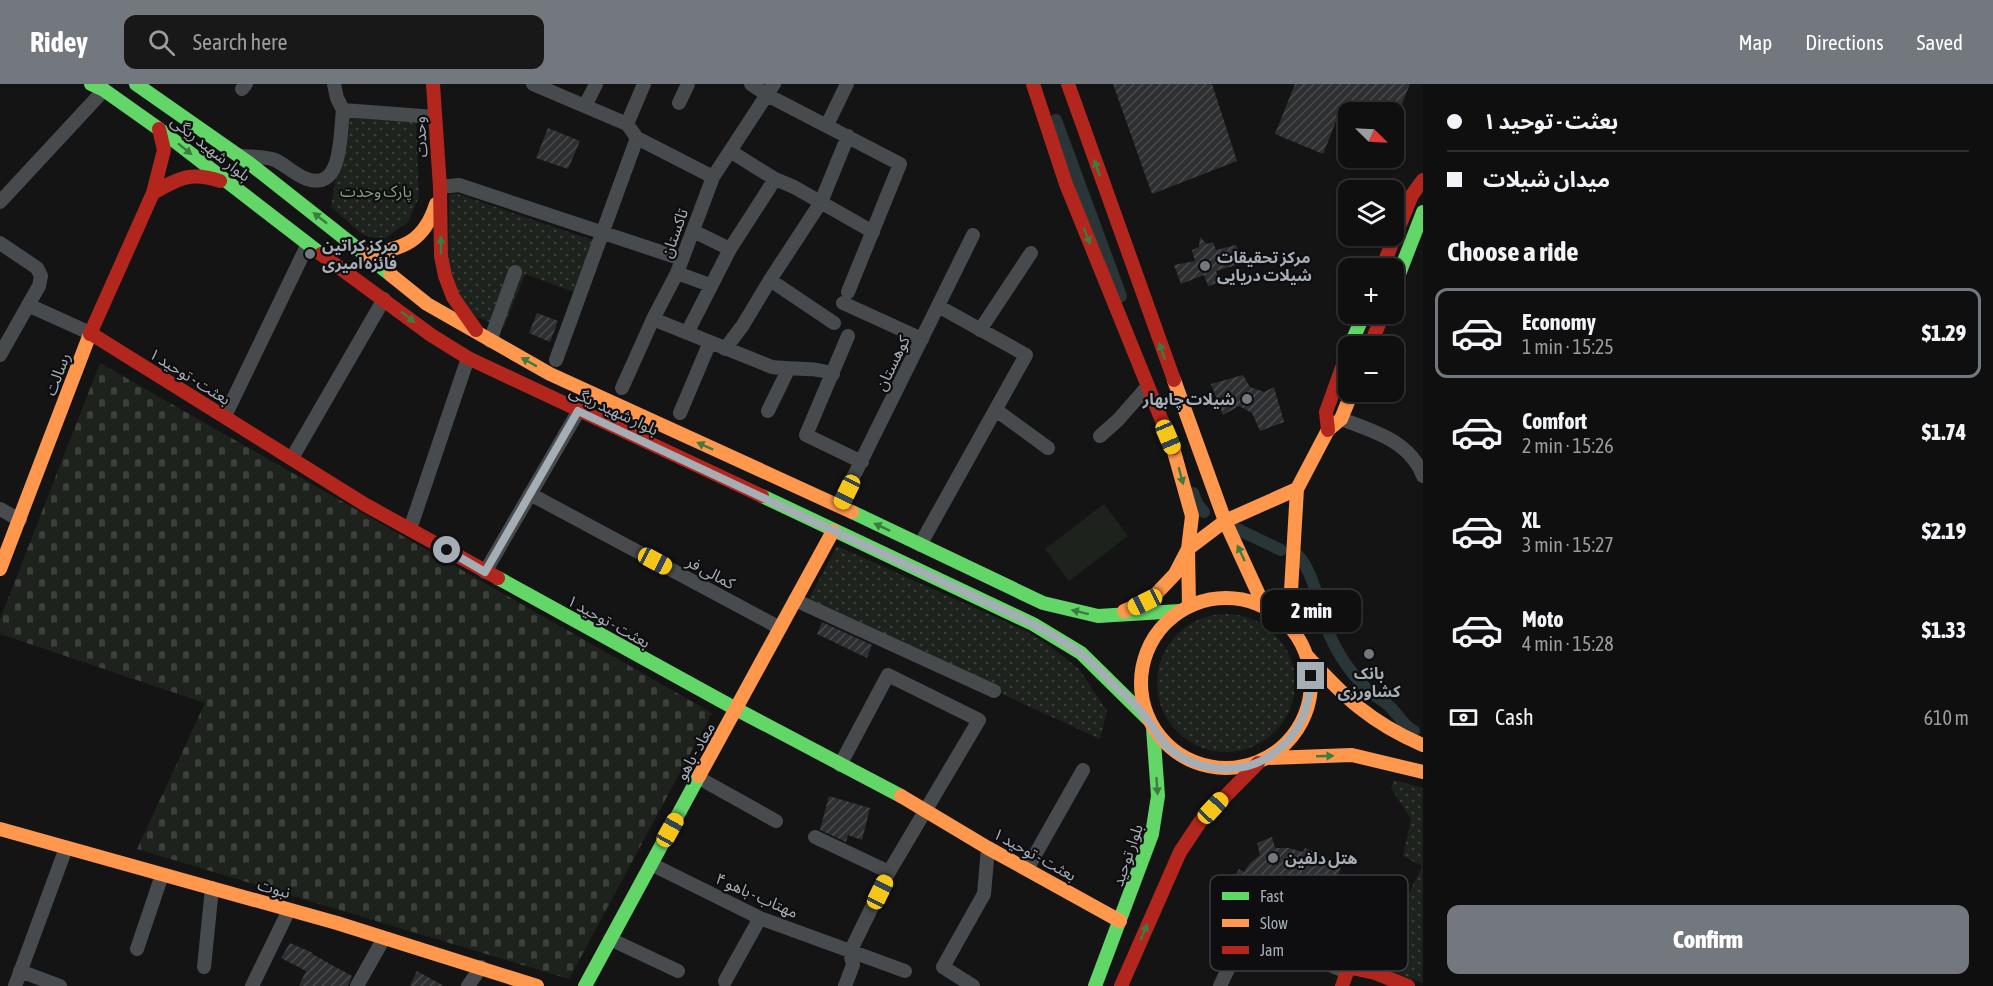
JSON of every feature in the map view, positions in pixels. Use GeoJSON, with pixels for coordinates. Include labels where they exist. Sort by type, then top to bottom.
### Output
{"type":"FeatureCollection","features":[{"type":"Feature","properties":{"kind":"main road","name":"بلوار شهید ریگی"},"geometry":{"type":"LineString","coordinates":[[136,84],[239,156],[428,304],[550,374],[1043,603],[1098,616],[1185,608]]}},
{"type":"Feature","properties":{"kind":"main road","name":"وحدت"},"geometry":{"type":"LineString","coordinates":[[433,84],[440,187]]}},
{"type":"Feature","properties":{"kind":"main road"},"geometry":{"type":"LineString","coordinates":[[1033,84],[1058,93],[1177,392],[1225,521],[1264,606]]}},
{"type":"Feature","properties":{"kind":"main road","name":"بلوار شهید ریگی"},"geometry":{"type":"LineString","coordinates":[[98,87],[159,129],[231,186],[431,335],[468,358],[1033,624],[1081,653],[1150,724]]}},
{"type":"Feature","properties":{"kind":"main road"},"geometry":{"type":"LineString","coordinates":[[1058,93],[1066,184],[1175,454],[1192,516],[1185,608]]}},
{"type":"Feature","properties":{"kind":"main road","name":"رسالت"},"geometry":{"type":"LineString","coordinates":[[0,569],[90,333],[153,193],[164,150],[159,129]]}},
{"type":"Feature","properties":{"kind":"main road"},"geometry":{"type":"LineString","coordinates":[[153,193],[191,174],[206,176],[231,186]]}},
{"type":"Feature","properties":{"kind":"main road"},"geometry":{"type":"LineString","coordinates":[[1386,258],[1412,195],[1423,180]]}},
{"type":"Feature","properties":{"kind":"main road"},"geometry":{"type":"LineString","coordinates":[[367,255],[403,247],[417,239],[431,223],[440,187]]}},
{"type":"Feature","properties":{"kind":"main road"},"geometry":{"type":"LineString","coordinates":[[440,187],[441,256],[444,276],[453,297],[485,338]]}},
{"type":"Feature","properties":{"kind":"main road"},"geometry":{"type":"LineString","coordinates":[[266,211],[286,192]]}},
{"type":"Feature","properties":{"kind":"main road"},"geometry":{"type":"LineString","coordinates":[[1404,261],[1423,212]]}},
{"type":"Feature","properties":{"kind":"main road","name":"بعثت - توحید ۱"},"geometry":{"type":"LineString","coordinates":[[90,333],[364,504],[736,710],[925,809],[988,848],[1120,921]]}},
{"type":"Feature","properties":{"kind":"main road"},"geometry":{"type":"LineString","coordinates":[[1328,430],[1326,412],[1338,379]]}},
{"type":"Feature","properties":{"kind":"main road"},"geometry":{"type":"LineString","coordinates":[[1147,387],[1177,392]]}},
{"type":"Feature","properties":{"kind":"main road"},"geometry":{"type":"LineString","coordinates":[[1289,625],[1297,489],[1328,430],[1341,419],[1348,402]]}},
{"type":"Feature","properties":{"kind":"main road"},"geometry":{"type":"LineString","coordinates":[[1110,615],[1128,610],[1156,594],[1175,574],[1188,549],[1225,521],[1297,489]]}},
{"type":"Feature","properties":{"kind":"main road","name":"معاد - باهو"},"geometry":{"type":"LineString","coordinates":[[585,986],[833,531]]}},
{"type":"Feature","properties":{"kind":"main road"},"geometry":{"type":"LineString","coordinates":[[1234,598],[1264,606],[1289,625],[1307,656],[1311,676],[1310,695],[1305,714],[1296,732],[1283,747],[1262,760],[1246,766],[1222,769],[1199,765],[1177,754],[1160,738],[1150,724],[1141,696],[1141,671],[1148,647],[1161,627],[1185,608],[1204,600],[1234,598]]}},
{"type":"Feature","properties":{"kind":"main road"},"geometry":{"type":"LineString","coordinates":[[1307,656],[1359,711],[1376,723],[1423,745]]}},
{"type":"Feature","properties":{"kind":"main road","name":"بلوار توحید"},"geometry":{"type":"LineString","coordinates":[[1095,986],[1142,865],[1156,818],[1158,796],[1150,724]]}},
{"type":"Feature","properties":{"kind":"main road"},"geometry":{"type":"LineString","coordinates":[[1121,986],[1180,852],[1200,822],[1262,760],[1352,755],[1423,772]]}},
{"type":"Feature","properties":{"kind":"main road","name":"نبوت"},"geometry":{"type":"LineString","coordinates":[[0,829],[289,910],[537,986]]}},
{"type":"Feature","properties":{"kind":"main road"},"geometry":{"type":"LineString","coordinates":[[1367,971],[1408,986]]}},
{"type":"Feature","properties":{"kind":"main road"},"geometry":{"type":"LineString","coordinates":[[1342,986],[1347,972]]}},
{"type":"Feature","properties":{"kind":"street"},"geometry":{"type":"LineString","coordinates":[[239,156],[274,160],[304,179],[324,181],[333,173],[336,164],[343,110],[334,84]]}},
{"type":"Feature","properties":{"kind":"street"},"geometry":{"type":"LineString","coordinates":[[585,106],[596,84]]}},
{"type":"Feature","properties":{"kind":"street"},"geometry":{"type":"LineString","coordinates":[[627,124],[644,84]]}},
{"type":"Feature","properties":{"kind":"street"},"geometry":{"type":"LineString","coordinates":[[679,103],[688,84]]}},
{"type":"Feature","properties":{"kind":"street"},"geometry":{"type":"LineString","coordinates":[[751,84],[771,89],[827,125],[900,164],[845,298],[922,339]]}},
{"type":"Feature","properties":{"kind":"street"},"geometry":{"type":"LineString","coordinates":[[827,125],[847,84]]}},
{"type":"Feature","properties":{"kind":"street"},"geometry":{"type":"LineString","coordinates":[[537,85],[627,124],[637,138],[713,177]]}},
{"type":"Feature","properties":{"kind":"street"},"geometry":{"type":"LineString","coordinates":[[0,202],[98,87]]}},
{"type":"Feature","properties":{"kind":"street","name":"تاکستان"},"geometry":{"type":"LineString","coordinates":[[622,388],[653,319],[677,273],[713,177],[771,89]]}},
{"type":"Feature","properties":{"kind":"street"},"geometry":{"type":"LineString","coordinates":[[343,110],[435,117]]}},
{"type":"Feature","properties":{"kind":"street"},"geometry":{"type":"LineString","coordinates":[[725,349],[744,325],[770,280],[821,202],[848,136]]}},
{"type":"Feature","properties":{"kind":"street"},"geometry":{"type":"LineString","coordinates":[[556,360],[637,138]]}},
{"type":"Feature","properties":{"kind":"street"},"geometry":{"type":"LineString","coordinates":[[730,151],[775,179],[873,232]]}},
{"type":"Feature","properties":{"kind":"street"},"geometry":{"type":"LineString","coordinates":[[687,333],[730,249],[775,179]]}},
{"type":"Feature","properties":{"kind":"street"},"geometry":{"type":"LineString","coordinates":[[440,187],[459,185],[682,259]]}},
{"type":"Feature","properties":{"kind":"street"},"geometry":{"type":"LineString","coordinates":[[693,231],[730,249]]}},
{"type":"Feature","properties":{"kind":"street","name":"کوهستان"},"geometry":{"type":"LineString","coordinates":[[839,507],[973,235]]}},
{"type":"Feature","properties":{"kind":"street"},"geometry":{"type":"LineString","coordinates":[[0,243],[37,268],[41,276],[39,286],[0,355]]}},
{"type":"Feature","properties":{"kind":"street"},"geometry":{"type":"LineString","coordinates":[[225,417],[308,244]]}},
{"type":"Feature","properties":{"kind":"street"},"geometry":{"type":"LineString","coordinates":[[980,330],[1031,253]]}},
{"type":"Feature","properties":{"kind":"street"},"geometry":{"type":"LineString","coordinates":[[485,338],[515,272]]}},
{"type":"Feature","properties":{"kind":"street"},"geometry":{"type":"LineString","coordinates":[[677,273],[710,285]]}},
{"type":"Feature","properties":{"kind":"street"},"geometry":{"type":"LineString","coordinates":[[770,280],[834,323]]}},
{"type":"Feature","properties":{"kind":"street"},"geometry":{"type":"LineString","coordinates":[[292,458],[384,299]]}},
{"type":"Feature","properties":{"kind":"street"},"geometry":{"type":"LineString","coordinates":[[28,305],[90,333]]}},
{"type":"Feature","properties":{"kind":"street"},"geometry":{"type":"LineString","coordinates":[[920,545],[1026,355],[938,306]]}},
{"type":"Feature","properties":{"kind":"street"},"geometry":{"type":"LineString","coordinates":[[653,319],[772,367],[788,370],[819,369],[833,374]]}},
{"type":"Feature","properties":{"kind":"street"},"geometry":{"type":"LineString","coordinates":[[848,336],[807,435],[862,462]]}},
{"type":"Feature","properties":{"kind":"street"},"geometry":{"type":"LineString","coordinates":[[680,413],[710,342]]}},
{"type":"Feature","properties":{"kind":"street"},"geometry":{"type":"LineString","coordinates":[[410,529],[468,358]]}},
{"type":"Feature","properties":{"kind":"street"},"geometry":{"type":"LineString","coordinates":[[768,411],[788,370]]}},
{"type":"Feature","properties":{"kind":"street"},"geometry":{"type":"LineString","coordinates":[[1100,436],[1118,420],[1147,387]]}},
{"type":"Feature","properties":{"kind":"street"},"geometry":{"type":"LineString","coordinates":[[996,410],[1048,448]]}},
{"type":"Feature","properties":{"kind":"street"},"geometry":{"type":"LineString","coordinates":[[485,572],[578,411]]}},
{"type":"Feature","properties":{"kind":"street"},"geometry":{"type":"LineString","coordinates":[[1341,419],[1400,444],[1418,463],[1423,476]]}},
{"type":"Feature","properties":{"kind":"street","name":"کمالی فر"},"geometry":{"type":"LineString","coordinates":[[530,494],[780,628]]}},
{"type":"Feature","properties":{"kind":"street"},"geometry":{"type":"LineString","coordinates":[[0,509],[20,520]]}},
{"type":"Feature","properties":{"kind":"street"},"geometry":{"type":"LineString","coordinates":[[795,600],[994,691]]}},
{"type":"Feature","properties":{"kind":"street"},"geometry":{"type":"LineString","coordinates":[[840,765],[888,675],[979,720],[889,872],[850,952],[853,965],[845,986]]}},
{"type":"Feature","properties":{"kind":"street"},"geometry":{"type":"LineString","coordinates":[[1027,869],[1083,770]]}},
{"type":"Feature","properties":{"kind":"street"},"geometry":{"type":"LineString","coordinates":[[699,778],[776,821]]}},
{"type":"Feature","properties":{"kind":"street"},"geometry":{"type":"LineString","coordinates":[[815,837],[889,872]]}},
{"type":"Feature","properties":{"kind":"street"},"geometry":{"type":"LineString","coordinates":[[15,986],[66,848]]}},
{"type":"Feature","properties":{"kind":"street"},"geometry":{"type":"LineString","coordinates":[[973,986],[944,967],[984,894],[988,848]]}},
{"type":"Feature","properties":{"kind":"street","name":"مهتاب - باهو ۴"},"geometry":{"type":"LineString","coordinates":[[651,864],[760,918],[905,971]]}},
{"type":"Feature","properties":{"kind":"street"},"geometry":{"type":"LineString","coordinates":[[136,949],[162,874]]}},
{"type":"Feature","properties":{"kind":"street"},"geometry":{"type":"LineString","coordinates":[[204,967],[212,888]]}},
{"type":"Feature","properties":{"kind":"street"},"geometry":{"type":"LineString","coordinates":[[252,986],[289,910]]}},
{"type":"Feature","properties":{"kind":"street"},"geometry":{"type":"LineString","coordinates":[[725,981],[760,918]]}},
{"type":"Feature","properties":{"kind":"street"},"geometry":{"type":"LineString","coordinates":[[357,986],[384,938]]}},
{"type":"Feature","properties":{"kind":"street"},"geometry":{"type":"LineString","coordinates":[[610,939],[678,971]]}},
{"type":"Feature","properties":{"kind":"street"},"geometry":{"type":"LineString","coordinates":[[468,986],[481,967]]}},
{"type":"Feature","properties":{"kind":"street"},"geometry":{"type":"LineString","coordinates":[[20,971],[60,986]]}},
{"type":"Feature","properties":{"kind":"street"},"geometry":{"type":"LineString","coordinates":[[1220,986],[1227,971]]}},
{"type":"Feature","properties":{"kind":"green space","name":"پارک وحدت"},"geometry":{"type":"Polygon","coordinates":[[[345,117],[416,122],[419,197],[408,222],[386,238],[363,235],[331,207],[345,117]]]}},
{"type":"Feature","properties":{"kind":"green space"},"geometry":{"type":"Polygon","coordinates":[[[455,193],[595,241],[576,293],[525,274],[504,327],[476,317],[448,279],[449,195],[455,193]]]}},
{"type":"Feature","properties":{"kind":"green space"},"geometry":{"type":"Polygon","coordinates":[[[100,363],[712,713],[569,979],[137,849],[205,703],[0,634],[0,619],[100,363]]]}},
{"type":"Feature","properties":{"kind":"green space"},"geometry":{"type":"Polygon","coordinates":[[[1104,504],[1128,536],[1069,581],[1045,549],[1104,504]]]}},
{"type":"Feature","properties":{"kind":"green space"},"geometry":{"type":"Polygon","coordinates":[[[837,546],[1022,629],[1046,643],[1079,669],[1107,711],[1100,739],[806,604],[837,546]]]}},
{"type":"Feature","properties":{"kind":"green space"},"geometry":{"type":"Polygon","coordinates":[[[1226,614],[1252,619],[1275,634],[1290,657],[1295,683],[1290,709],[1275,732],[1252,747],[1226,752],[1200,747],[1177,732],[1162,709],[1157,683],[1162,657],[1177,634],[1200,619],[1226,614]]]}},
{"type":"Feature","properties":{"kind":"green space"},"geometry":{"type":"Polygon","coordinates":[[[1394,780],[1423,788],[1423,983],[1389,971],[1408,971],[1408,896],[1422,866],[1403,856],[1411,819],[1391,788],[1394,780]]]}},
{"type":"Feature","properties":{"kind":"building"},"geometry":{"type":"Polygon","coordinates":[[[1113,84],[1212,84],[1237,161],[1152,194],[1113,84]]]}},
{"type":"Feature","properties":{"kind":"building"},"geometry":{"type":"Polygon","coordinates":[[[1295,84],[1410,84],[1403,102],[1338,102],[1338,116],[1323,154],[1275,134],[1295,84]]]}},
{"type":"Feature","properties":{"kind":"building"},"geometry":{"type":"Polygon","coordinates":[[[548,128],[580,141],[568,169],[536,158],[548,128]]]}},
{"type":"Feature","properties":{"kind":"building"},"geometry":{"type":"Polygon","coordinates":[[[1200,237],[1207,244],[1213,242],[1216,250],[1236,245],[1243,263],[1216,271],[1220,282],[1208,286],[1204,275],[1181,284],[1174,265],[1195,261],[1192,250],[1199,247],[1200,237]]]}},
{"type":"Feature","properties":{"kind":"building"},"geometry":{"type":"Polygon","coordinates":[[[537,313],[558,321],[550,342],[529,333],[537,313]]]}},
{"type":"Feature","properties":{"kind":"building","name":"شیلات چابهار"},"geometry":{"type":"Polygon","coordinates":[[[1243,375],[1250,387],[1264,392],[1274,387],[1284,422],[1260,431],[1252,413],[1239,406],[1223,415],[1211,384],[1243,375]]]}},
{"type":"Feature","properties":{"kind":"building"},"geometry":{"type":"Polygon","coordinates":[[[822,622],[872,645],[867,658],[817,634],[822,622]]]}},
{"type":"Feature","properties":{"kind":"building"},"geometry":{"type":"Polygon","coordinates":[[[829,796],[870,808],[862,840],[848,835],[846,842],[820,830],[829,796]]]}},
{"type":"Feature","properties":{"kind":"building"},"geometry":{"type":"Polygon","coordinates":[[[1272,837],[1275,848],[1289,848],[1303,852],[1305,848],[1326,857],[1341,869],[1338,875],[1236,875],[1239,869],[1244,872],[1260,855],[1257,843],[1272,837]]]}},
{"type":"Feature","properties":{"kind":"building"},"geometry":{"type":"Polygon","coordinates":[[[290,943],[313,953],[352,976],[348,986],[299,986],[306,971],[281,958],[290,943]]]}},
{"type":"Feature","properties":{"kind":"building"},"geometry":{"type":"Polygon","coordinates":[[[417,971],[444,986],[410,986],[417,971]]]}},
{"type":"Feature","properties":{"kind":"waterway"},"geometry":{"type":"LineString","coordinates":[[1056,120],[1121,296]]}},
{"type":"Feature","properties":{"kind":"waterway"},"geometry":{"type":"LineString","coordinates":[[1193,493],[1204,512]]}},
{"type":"Feature","properties":{"kind":"waterway"},"geometry":{"type":"LineString","coordinates":[[1237,529],[1281,550]]}},
{"type":"Feature","properties":{"kind":"waterway"},"geometry":{"type":"LineString","coordinates":[[1297,555],[1307,569],[1328,631],[1347,666],[1366,688],[1414,731]]}},
{"type":"Feature","properties":{"kind":"traffic: fast"},"geometry":{"type":"LineString","coordinates":[[91,84],[104,90],[159,129],[321,254]]}},
{"type":"Feature","properties":{"kind":"traffic: fast"},"geometry":{"type":"LineString","coordinates":[[136,84],[249,163],[391,275]]}},
{"type":"Feature","properties":{"kind":"traffic: fast"},"geometry":{"type":"LineString","coordinates":[[1404,261],[1423,212]]}},
{"type":"Feature","properties":{"kind":"traffic: fast"},"geometry":{"type":"LineString","coordinates":[[1354,336],[1360,324]]}},
{"type":"Feature","properties":{"kind":"traffic: fast"},"geometry":{"type":"LineString","coordinates":[[762,496],[1033,624],[1081,653],[1148,719]]}},
{"type":"Feature","properties":{"kind":"traffic: fast"},"geometry":{"type":"LineString","coordinates":[[852,512],[1043,603],[1098,616],[1180,611]]}},
{"type":"Feature","properties":{"kind":"traffic: fast"},"geometry":{"type":"LineString","coordinates":[[498,578],[736,709],[901,796]]}},
{"type":"Feature","properties":{"kind":"traffic: fast"},"geometry":{"type":"LineString","coordinates":[[1095,986],[1152,834],[1158,796],[1153,728]]}},
{"type":"Feature","properties":{"kind":"traffic: fast"},"geometry":{"type":"LineString","coordinates":[[585,986],[699,776]]}},
{"type":"Feature","properties":{"kind":"traffic: slow"},"geometry":{"type":"LineString","coordinates":[[367,255],[402,246],[411,241],[425,227],[436,204]]}},
{"type":"Feature","properties":{"kind":"traffic: slow"},"geometry":{"type":"LineString","coordinates":[[391,275],[427,304],[550,374],[852,512]]}},
{"type":"Feature","properties":{"kind":"traffic: slow"},"geometry":{"type":"LineString","coordinates":[[0,569],[90,334]]}},
{"type":"Feature","properties":{"kind":"traffic: slow"},"geometry":{"type":"LineString","coordinates":[[1174,380],[1225,521],[1264,606]]}},
{"type":"Feature","properties":{"kind":"traffic: slow"},"geometry":{"type":"LineString","coordinates":[[1289,625],[1297,489],[1328,430],[1341,419],[1348,402]]}},
{"type":"Feature","properties":{"kind":"traffic: slow"},"geometry":{"type":"LineString","coordinates":[[1173,448],[1192,516],[1188,549],[1189,605]]}},
{"type":"Feature","properties":{"kind":"traffic: slow"},"geometry":{"type":"LineString","coordinates":[[1124,611],[1145,602],[1156,594],[1175,574],[1188,549],[1225,521],[1297,489]]}},
{"type":"Feature","properties":{"kind":"traffic: slow"},"geometry":{"type":"LineString","coordinates":[[699,776],[833,531]]}},
{"type":"Feature","properties":{"kind":"traffic: slow"},"geometry":{"type":"LineString","coordinates":[[1226,598],[1243,599],[1259,604],[1286,623],[1305,650],[1310,666],[1311,683],[1310,700],[1305,716],[1286,743],[1259,762],[1243,767],[1226,768],[1209,767],[1193,762],[1166,743],[1147,716],[1142,700],[1141,683],[1142,666],[1147,650],[1166,623],[1193,604],[1209,599],[1226,598]]}},
{"type":"Feature","properties":{"kind":"traffic: slow"},"geometry":{"type":"LineString","coordinates":[[1307,656],[1359,708],[1388,728],[1423,745]]}},
{"type":"Feature","properties":{"kind":"traffic: slow"},"geometry":{"type":"LineString","coordinates":[[1267,758],[1352,755],[1423,772]]}},
{"type":"Feature","properties":{"kind":"traffic: slow"},"geometry":{"type":"LineString","coordinates":[[901,796],[988,848],[1120,921]]}},
{"type":"Feature","properties":{"kind":"traffic: slow"},"geometry":{"type":"LineString","coordinates":[[0,829],[337,923],[537,986]]}},
{"type":"Feature","properties":{"kind":"traffic: jam"},"geometry":{"type":"LineString","coordinates":[[433,84],[440,187],[441,256],[453,297],[476,330]]}},
{"type":"Feature","properties":{"kind":"traffic: jam"},"geometry":{"type":"LineString","coordinates":[[1033,84],[1066,184],[1173,448]]}},
{"type":"Feature","properties":{"kind":"traffic: jam"},"geometry":{"type":"LineString","coordinates":[[1068,84],[1174,380]]}},
{"type":"Feature","properties":{"kind":"traffic: jam"},"geometry":{"type":"LineString","coordinates":[[90,334],[153,193],[164,150],[159,129]]}},
{"type":"Feature","properties":{"kind":"traffic: jam"},"geometry":{"type":"LineString","coordinates":[[153,193],[170,183],[193,176],[220,181]]}},
{"type":"Feature","properties":{"kind":"traffic: jam"},"geometry":{"type":"LineString","coordinates":[[1386,258],[1412,195],[1423,180]]}},
{"type":"Feature","properties":{"kind":"traffic: jam"},"geometry":{"type":"LineString","coordinates":[[321,254],[431,335],[468,358],[762,496]]}},
{"type":"Feature","properties":{"kind":"traffic: jam"},"geometry":{"type":"LineString","coordinates":[[1374,336],[1379,324]]}},
{"type":"Feature","properties":{"kind":"traffic: jam"},"geometry":{"type":"LineString","coordinates":[[90,333],[364,504],[498,578]]}},
{"type":"Feature","properties":{"kind":"traffic: jam"},"geometry":{"type":"LineString","coordinates":[[1328,430],[1326,412],[1338,379]]}},
{"type":"Feature","properties":{"kind":"traffic: jam"},"geometry":{"type":"LineString","coordinates":[[1121,986],[1180,852],[1200,822],[1258,763]]}},
{"type":"Feature","properties":{"kind":"traffic: jam"},"geometry":{"type":"LineString","coordinates":[[1342,986],[1348,971]]}},
{"type":"Feature","properties":{"kind":"traffic: jam"},"geometry":{"type":"LineString","coordinates":[[1366,971],[1408,986]]}},
{"type":"Feature","properties":{"kind":"place","name":"مرکز کراتین فائزه امیری"},"geometry":{"type":"Point","coordinates":[310,254]}},
{"type":"Feature","properties":{"kind":"place","name":"مرکز تحقیقات شیلات دریایی"},"geometry":{"type":"Point","coordinates":[1205,266]}},
{"type":"Feature","properties":{"kind":"place","name":"شیلات چابهار"},"geometry":{"type":"Point","coordinates":[1247,399]}},
{"type":"Feature","properties":{"kind":"place","name":"بانک کشاورزی"},"geometry":{"type":"Point","coordinates":[1369,654]}},
{"type":"Feature","properties":{"kind":"place","name":"هتل دلفین"},"geometry":{"type":"Point","coordinates":[1273,858]}},
{"type":"Feature","properties":{"kind":"route"},"geometry":{"type":"LineString","coordinates":[[447,550],[485,572],[578,411],[1033,624],[1081,653],[1148,719],[1168,747],[1199,765],[1222,769],[1246,766],[1258,763],[1283,747],[1296,732],[1305,714],[1310,695],[1311,676]]}}]}
